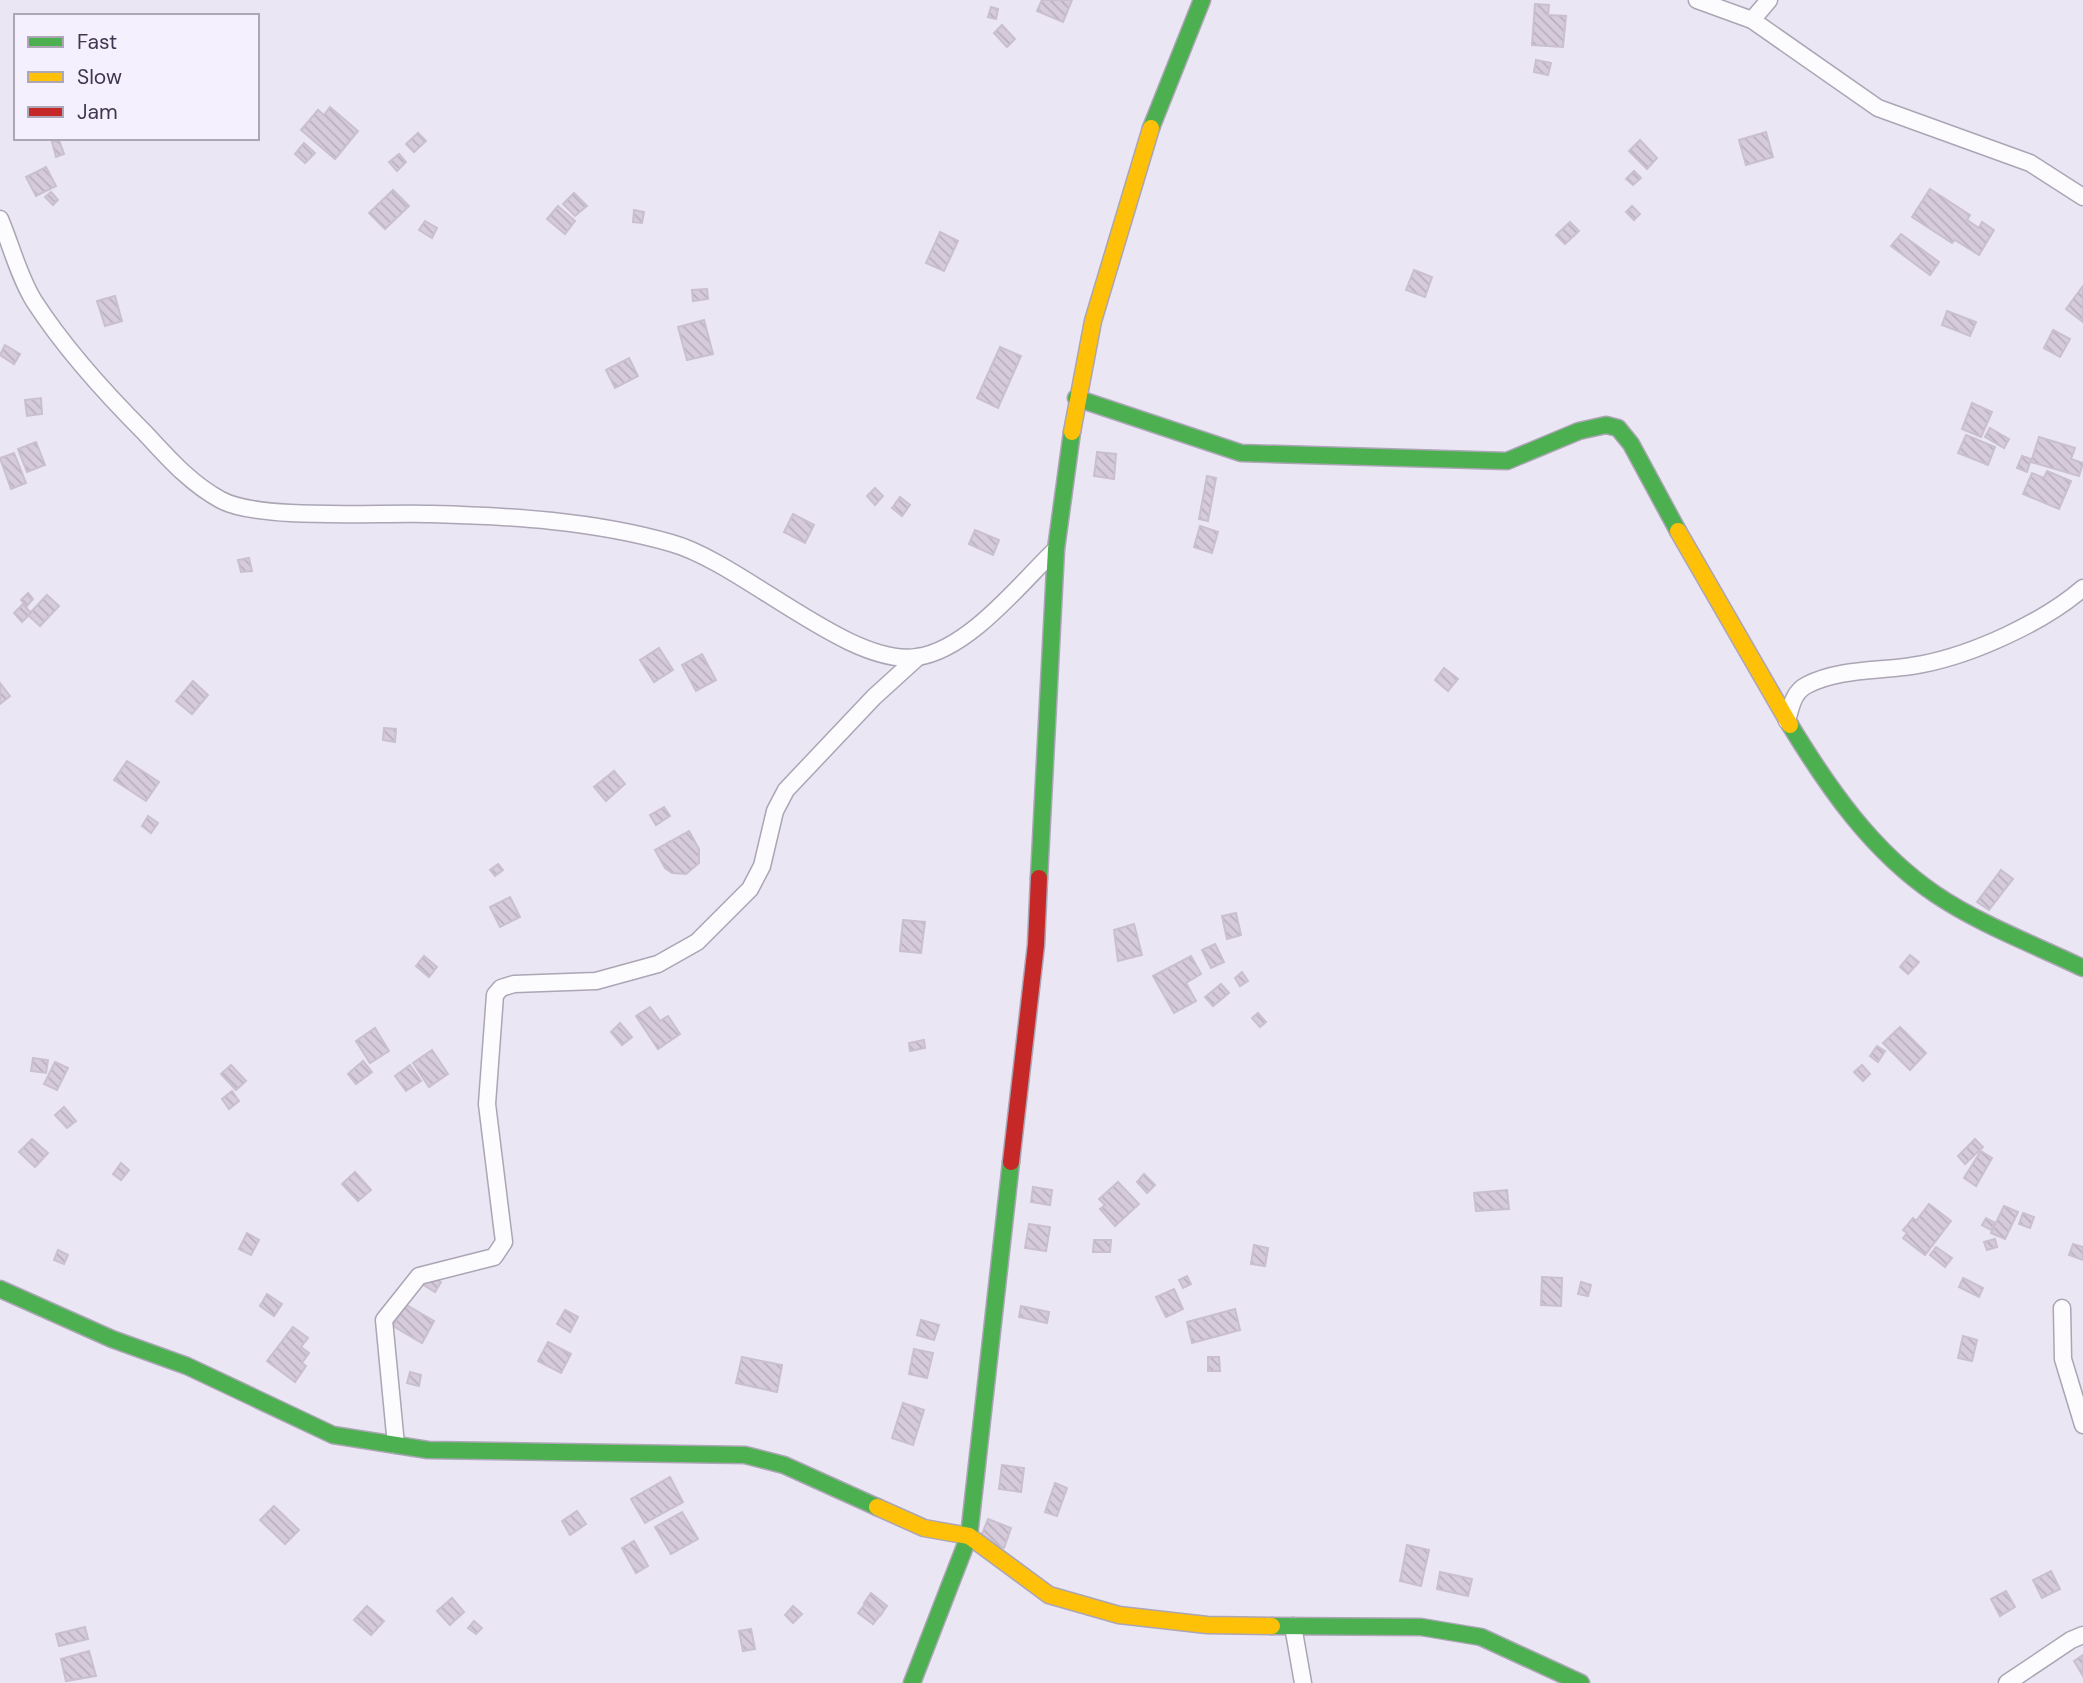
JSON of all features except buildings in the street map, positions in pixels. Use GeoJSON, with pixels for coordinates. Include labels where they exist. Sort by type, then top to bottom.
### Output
{"type":"FeatureCollection","features":[{"type":"Feature","properties":{"kind":"street"},"geometry":{"type":"LineString","coordinates":[[912,1683],[969,1536],[1036,946],[1056,549],[1076,398],[1093,321],[1150,132],[1202,0]]}},
{"type":"Feature","properties":{"kind":"street"},"geometry":{"type":"LineString","coordinates":[[1697,0],[1752,20],[1878,108],[2030,163],[2083,197]]}},
{"type":"Feature","properties":{"kind":"street"},"geometry":{"type":"LineString","coordinates":[[1752,20],[1769,0]]}},
{"type":"Feature","properties":{"kind":"street"},"geometry":{"type":"LineString","coordinates":[[0,219],[33,299],[99,386],[184,474],[222,501],[254,511],[433,514],[579,523],[674,543],[755,584],[854,646],[894,656],[918,657]]}},
{"type":"Feature","properties":{"kind":"street"},"geometry":{"type":"LineString","coordinates":[[1076,398],[1241,453],[1507,461],[1521,459],[1599,424],[1615,426],[1630,444],[1725,621],[1822,777],[1866,835],[1916,880],[1986,925],[2083,968]]}},
{"type":"Feature","properties":{"kind":"street"},"geometry":{"type":"LineString","coordinates":[[396,1445],[384,1320],[419,1276],[494,1257],[504,1242],[487,1104],[495,995],[501,988],[514,984],[596,981],[658,964],[697,942],[750,889],[762,866],[775,811],[786,790],[874,697],[918,657],[962,639],[1056,549]]}},
{"type":"Feature","properties":{"kind":"street"},"geometry":{"type":"LineString","coordinates":[[1787,721],[1792,701],[1805,686],[1826,677],[1925,664],[1994,640],[2068,601],[2083,588]]}},
{"type":"Feature","properties":{"kind":"street"},"geometry":{"type":"LineString","coordinates":[[0,1289],[112,1339],[187,1366],[333,1435],[428,1450],[745,1455],[784,1465],[924,1528],[969,1536],[1049,1595],[1119,1615],[1207,1625],[1421,1627],[1481,1637],[1581,1683]]}},
{"type":"Feature","properties":{"kind":"street"},"geometry":{"type":"LineString","coordinates":[[2062,1308],[2063,1359],[2083,1425]]}},
{"type":"Feature","properties":{"kind":"street"},"geometry":{"type":"LineString","coordinates":[[1293,1626],[1303,1683]]}},
{"type":"Feature","properties":{"kind":"street"},"geometry":{"type":"LineString","coordinates":[[2007,1683],[2071,1640],[2083,1635]]}},
{"type":"Feature","properties":{"kind":"traffic: fast"},"geometry":{"type":"LineString","coordinates":[[1151,128],[1202,0]]}},
{"type":"Feature","properties":{"kind":"traffic: fast"},"geometry":{"type":"LineString","coordinates":[[1076,398],[1241,453],[1507,461],[1579,431],[1606,425],[1618,428],[1631,444],[1678,531]]}},
{"type":"Feature","properties":{"kind":"traffic: fast"},"geometry":{"type":"LineString","coordinates":[[1039,878],[1056,549],[1072,432]]}},
{"type":"Feature","properties":{"kind":"traffic: fast"},"geometry":{"type":"LineString","coordinates":[[1790,725],[1836,795],[1872,839],[1912,877],[1970,915],[2083,968]]}},
{"type":"Feature","properties":{"kind":"traffic: fast"},"geometry":{"type":"LineString","coordinates":[[912,1683],[969,1536],[1011,1162]]}},
{"type":"Feature","properties":{"kind":"traffic: fast"},"geometry":{"type":"LineString","coordinates":[[0,1289],[112,1339],[187,1366],[333,1435],[428,1450],[745,1455],[784,1465],[877,1507]]}},
{"type":"Feature","properties":{"kind":"traffic: fast"},"geometry":{"type":"LineString","coordinates":[[1272,1626],[1421,1627],[1481,1637],[1581,1683]]}},
{"type":"Feature","properties":{"kind":"traffic: slow"},"geometry":{"type":"LineString","coordinates":[[1072,432],[1093,321],[1151,128]]}},
{"type":"Feature","properties":{"kind":"traffic: slow"},"geometry":{"type":"LineString","coordinates":[[1678,531],[1790,725]]}},
{"type":"Feature","properties":{"kind":"traffic: slow"},"geometry":{"type":"LineString","coordinates":[[877,1507],[924,1528],[969,1536],[1049,1595],[1119,1615],[1207,1625],[1272,1626]]}},
{"type":"Feature","properties":{"kind":"traffic: jam"},"geometry":{"type":"LineString","coordinates":[[1011,1162],[1036,945],[1039,878]]}}]}
